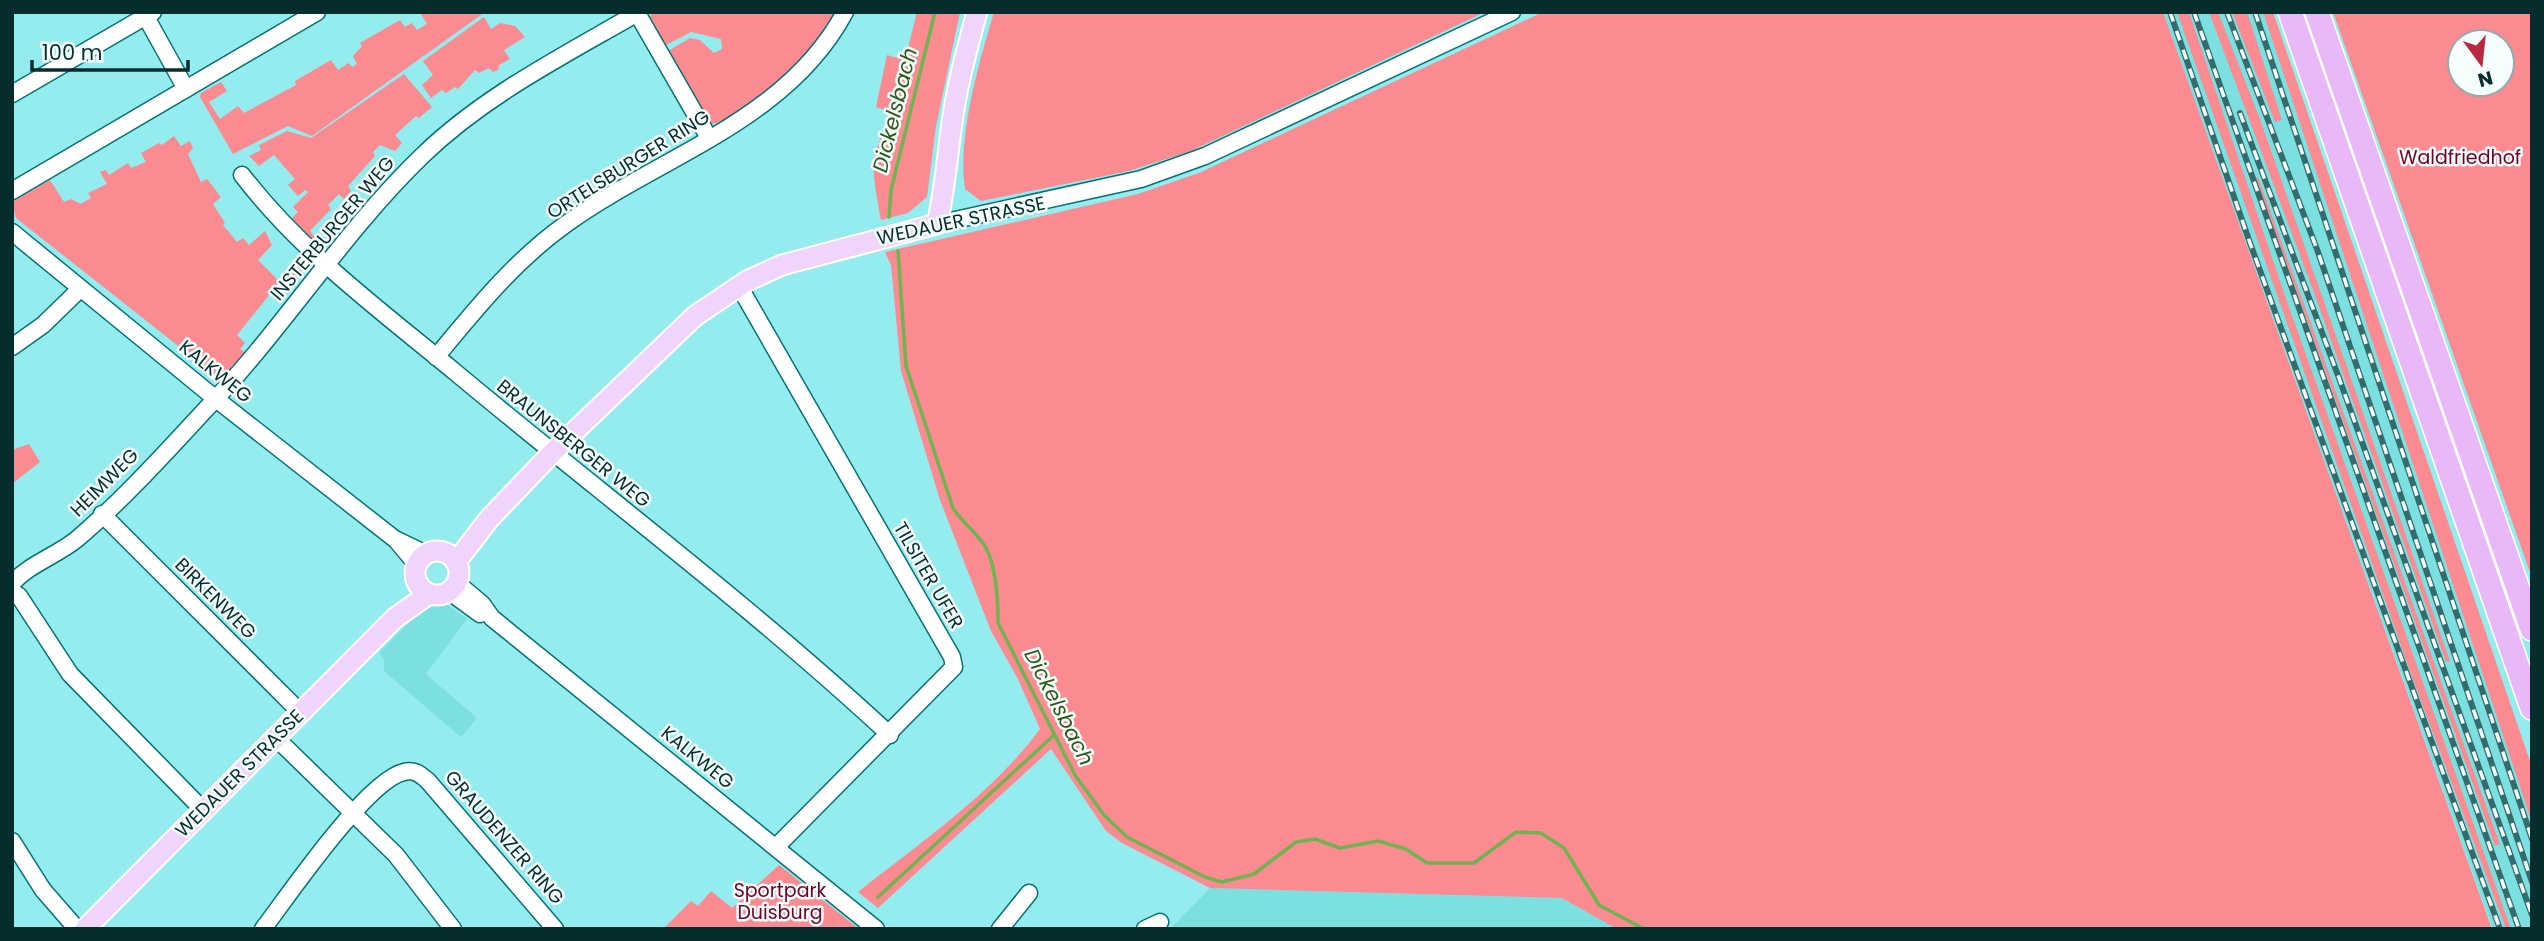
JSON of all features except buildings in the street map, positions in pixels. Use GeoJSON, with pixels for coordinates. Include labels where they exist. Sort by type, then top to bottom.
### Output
{"type":"FeatureCollection","features":[{"type":"Feature","properties":{"kind":"highway"},"geometry":{"type":"LineString","coordinates":[[2290,12],[2532,708]]}},
{"type":"Feature","properties":{"kind":"highway"},"geometry":{"type":"LineString","coordinates":[[2317,12],[2532,629]]}},
{"type":"Feature","properties":{"kind":"main road"},"geometry":{"type":"LineString","coordinates":[[937,224],[946,188],[952,123],[963,62],[977,12]]}},
{"type":"Feature","properties":{"kind":"main road","name":"WEDAUER STRASSE"},"geometry":{"type":"LineString","coordinates":[[452,558],[552,453],[695,316],[739,286],[782,265],[937,224]]}},
{"type":"Feature","properties":{"kind":"main road"},"geometry":{"type":"LineString","coordinates":[[436,551],[452,558],[459,572],[453,587],[439,595],[422,574],[436,551]]}},
{"type":"Feature","properties":{"kind":"main road","name":"WEDAUER STRASSE"},"geometry":{"type":"LineString","coordinates":[[85,929],[395,618],[398,605],[422,574]]}},
{"type":"Feature","properties":{"kind":"street"},"geometry":{"type":"LineString","coordinates":[[12,191],[317,12]]}},
{"type":"Feature","properties":{"kind":"street","name":"ORTELSBURGER RING"},"geometry":{"type":"LineString","coordinates":[[436,357],[483,300],[541,244],[594,206],[773,98],[797,77],[833,36],[845,12]]}},
{"type":"Feature","properties":{"kind":"street","name":"WEDAUER STRASSE"},"geometry":{"type":"LineString","coordinates":[[937,224],[1141,179],[1205,156],[1512,12]]}},
{"type":"Feature","properties":{"kind":"street"},"geometry":{"type":"LineString","coordinates":[[638,13],[709,138]]}},
{"type":"Feature","properties":{"kind":"street","name":"INSTERBURGER WEG"},"geometry":{"type":"LineString","coordinates":[[216,399],[381,198],[467,118],[501,93],[638,13]]}},
{"type":"Feature","properties":{"kind":"street"},"geometry":{"type":"LineString","coordinates":[[12,94],[149,14],[186,89]]}},
{"type":"Feature","properties":{"kind":"street","name":"BRAUNSBERGER WEG"},"geometry":{"type":"LineString","coordinates":[[242,174],[291,231],[326,265],[552,453],[794,648],[890,735]]}},
{"type":"Feature","properties":{"kind":"street","name":"KALKWEG"},"geometry":{"type":"LineString","coordinates":[[12,232],[216,399],[396,540],[406,542],[422,574]]}},
{"type":"Feature","properties":{"kind":"street","name":"TILSITER UFER"},"geometry":{"type":"LineString","coordinates":[[739,286],[952,657],[952,673],[776,847]]}},
{"type":"Feature","properties":{"kind":"street"},"geometry":{"type":"LineString","coordinates":[[12,347],[43,325],[80,289]]}},
{"type":"Feature","properties":{"kind":"street","name":"HEIMWEG"},"geometry":{"type":"LineString","coordinates":[[12,584],[18,576],[52,558],[78,538],[216,399]]}},
{"type":"Feature","properties":{"kind":"street","name":"BIRKENWEG"},"geometry":{"type":"LineString","coordinates":[[102,514],[300,712]]}},
{"type":"Feature","properties":{"kind":"street","name":"KALKWEG"},"geometry":{"type":"LineString","coordinates":[[453,587],[479,614],[492,618],[876,929]]}},
{"type":"Feature","properties":{"kind":"street"},"geometry":{"type":"LineString","coordinates":[[12,591],[19,596],[70,674],[203,810]]}},
{"type":"Feature","properties":{"kind":"street"},"geometry":{"type":"LineString","coordinates":[[275,737],[396,855],[453,929]]}},
{"type":"Feature","properties":{"kind":"street","name":"GRAUDENZER RING"},"geometry":{"type":"LineString","coordinates":[[354,812],[390,778],[405,771],[417,772],[555,929]]}},
{"type":"Feature","properties":{"kind":"street"},"geometry":{"type":"LineString","coordinates":[[263,929],[354,812]]}},
{"type":"Feature","properties":{"kind":"street"},"geometry":{"type":"LineString","coordinates":[[12,841],[43,890],[77,929]]}},
{"type":"Feature","properties":{"kind":"street"},"geometry":{"type":"LineString","coordinates":[[1000,929],[1029,893]]}},
{"type":"Feature","properties":{"kind":"shaded area"},"geometry":{"type":"Polygon","coordinates":[[[2163,12],[2263,12],[2532,823],[2532,929],[2493,929],[2163,12]]]}},
{"type":"Feature","properties":{"kind":"shaded area"},"geometry":{"type":"Polygon","coordinates":[[[442,601],[467,619],[426,674],[477,718],[461,737],[384,671],[384,659],[379,653],[425,606],[442,601]]]}},
{"type":"Feature","properties":{"kind":"shaded area"},"geometry":{"type":"Polygon","coordinates":[[[1210,888],[1563,898],[1617,929],[1170,929],[1210,888]]]}},
{"type":"Feature","properties":{"kind":"green space"},"geometry":{"type":"Polygon","coordinates":[[[485,12],[312,136],[288,126],[233,154],[200,97],[201,93],[221,82],[227,91],[209,102],[220,119],[238,106],[244,113],[296,85],[295,81],[331,60],[338,70],[349,63],[352,67],[357,64],[353,56],[362,46],[360,43],[400,20],[405,27],[412,23],[417,30],[427,24],[421,14],[485,12]]]}},
{"type":"Feature","properties":{"kind":"green space"},"geometry":{"type":"Polygon","coordinates":[[[653,12],[838,12],[815,44],[764,96],[727,120],[711,124],[668,51],[690,38],[700,40],[714,53],[722,49],[721,39],[691,32],[664,46],[647,22],[653,12]]]}},
{"type":"Feature","properties":{"kind":"green space"},"geometry":{"type":"Polygon","coordinates":[[[917,12],[960,12],[936,126],[927,197],[908,213],[881,220],[874,165],[879,143],[892,112],[876,107],[887,55],[905,60],[917,12]]]}},
{"type":"Feature","properties":{"kind":"green space"},"geometry":{"type":"Polygon","coordinates":[[[994,12],[1485,12],[1191,151],[1129,171],[981,201],[965,189],[964,147],[971,100],[994,12]]]}},
{"type":"Feature","properties":{"kind":"green space"},"geometry":{"type":"Polygon","coordinates":[[[1543,12],[2163,12],[2492,929],[1617,929],[1562,898],[1210,888],[1122,843],[1106,831],[1051,749],[878,908],[858,892],[978,796],[1021,753],[1040,729],[1018,679],[991,631],[940,500],[901,371],[891,265],[885,252],[1138,194],[1199,173],[1543,12]]]}},
{"type":"Feature","properties":{"kind":"green space"},"geometry":{"type":"Polygon","coordinates":[[[2177,12],[2189,12],[2285,296],[2511,929],[2506,929],[2411,674],[2177,12]]]}},
{"type":"Feature","properties":{"kind":"green space"},"geometry":{"type":"Polygon","coordinates":[[[2209,12],[2218,12],[2261,122],[2450,661],[2446,662],[2313,290],[2209,12]]]}},
{"type":"Feature","properties":{"kind":"green space"},"geometry":{"type":"Polygon","coordinates":[[[2232,12],[2247,12],[2282,120],[2275,122],[2232,12]]]}},
{"type":"Feature","properties":{"kind":"green space"},"geometry":{"type":"Polygon","coordinates":[[[2263,12],[2273,12],[2532,767],[2532,823],[2263,12]]]}},
{"type":"Feature","properties":{"kind":"green space","name":"Waldfriedhof"},"geometry":{"type":"Polygon","coordinates":[[[2333,12],[2532,12],[2532,578],[2333,12]]]}},
{"type":"Feature","properties":{"kind":"green space"},"geometry":{"type":"Polygon","coordinates":[[[484,17],[491,29],[500,23],[515,26],[525,37],[504,50],[510,59],[499,65],[498,70],[493,72],[489,68],[479,73],[475,70],[458,89],[455,87],[446,93],[442,90],[431,98],[422,85],[433,75],[423,61],[484,17]]]}},
{"type":"Feature","properties":{"kind":"green space"},"geometry":{"type":"Polygon","coordinates":[[[404,74],[432,107],[419,118],[416,116],[395,135],[402,143],[395,151],[380,145],[373,152],[375,156],[348,186],[351,191],[344,199],[339,194],[328,205],[331,209],[310,231],[315,237],[310,242],[289,221],[298,212],[293,207],[308,192],[305,190],[298,196],[288,185],[295,179],[274,155],[259,166],[249,156],[261,150],[259,145],[287,131],[311,138],[404,74]]]}},
{"type":"Feature","properties":{"kind":"green space"},"geometry":{"type":"Polygon","coordinates":[[[174,136],[181,146],[190,141],[193,148],[188,154],[201,182],[207,179],[221,197],[213,204],[225,223],[223,225],[237,242],[243,238],[249,245],[265,231],[272,245],[258,260],[281,283],[299,264],[304,269],[279,300],[270,294],[237,335],[245,343],[240,349],[247,354],[224,382],[16,218],[12,202],[50,180],[64,202],[71,199],[81,204],[91,198],[88,193],[107,184],[100,172],[106,170],[109,175],[128,163],[131,168],[146,162],[141,153],[159,143],[162,145],[174,136]]]}},
{"type":"Feature","properties":{"kind":"green space"},"geometry":{"type":"Polygon","coordinates":[[[2258,177],[2500,844],[2495,846],[2256,178],[2258,177]]]}},
{"type":"Feature","properties":{"kind":"green space"},"geometry":{"type":"Polygon","coordinates":[[[29,444],[40,462],[12,484],[12,450],[29,444]]]}},
{"type":"Feature","properties":{"kind":"green space","name":"Sportpark Duisburg"},"geometry":{"type":"Polygon","coordinates":[[[779,865],[859,929],[663,929],[691,901],[698,906],[711,891],[732,908],[779,865]]]}},
{"type":"Feature","properties":{"kind":"waterway","name":"Dickelsbach"},"geometry":{"type":"LineString","coordinates":[[889,217],[891,190],[935,12]]}},
{"type":"Feature","properties":{"kind":"waterway","name":"Dickelsbach"},"geometry":{"type":"LineString","coordinates":[[898,251],[906,366],[953,508],[987,549],[995,581],[998,623],[1075,775],[1104,815],[1127,837],[1205,877],[1222,882],[1254,874],[1296,842],[1315,839],[1340,848],[1378,841],[1406,849],[1427,863],[1474,863],[1516,832],[1541,833],[1564,848],[1599,905],[1644,929]]}},
{"type":"Feature","properties":{"kind":"waterway"},"geometry":{"type":"LineString","coordinates":[[878,897],[1054,735]]}},
{"type":"Feature","properties":{"kind":"railway"},"geometry":{"type":"LineString","coordinates":[[2170,12],[2250,243],[2500,929]]}},
{"type":"Feature","properties":{"kind":"railway"},"geometry":{"type":"LineString","coordinates":[[2194,12],[2519,929]]}},
{"type":"Feature","properties":{"kind":"railway"},"geometry":{"type":"LineString","coordinates":[[2227,12],[2318,252],[2532,882]]}},
{"type":"Feature","properties":{"kind":"railway"},"geometry":{"type":"LineString","coordinates":[[2255,12],[2532,839]]}},
{"type":"Feature","properties":{"kind":"railway"},"geometry":{"type":"LineString","coordinates":[[2240,113],[2339,378],[2532,915]]}}]}
